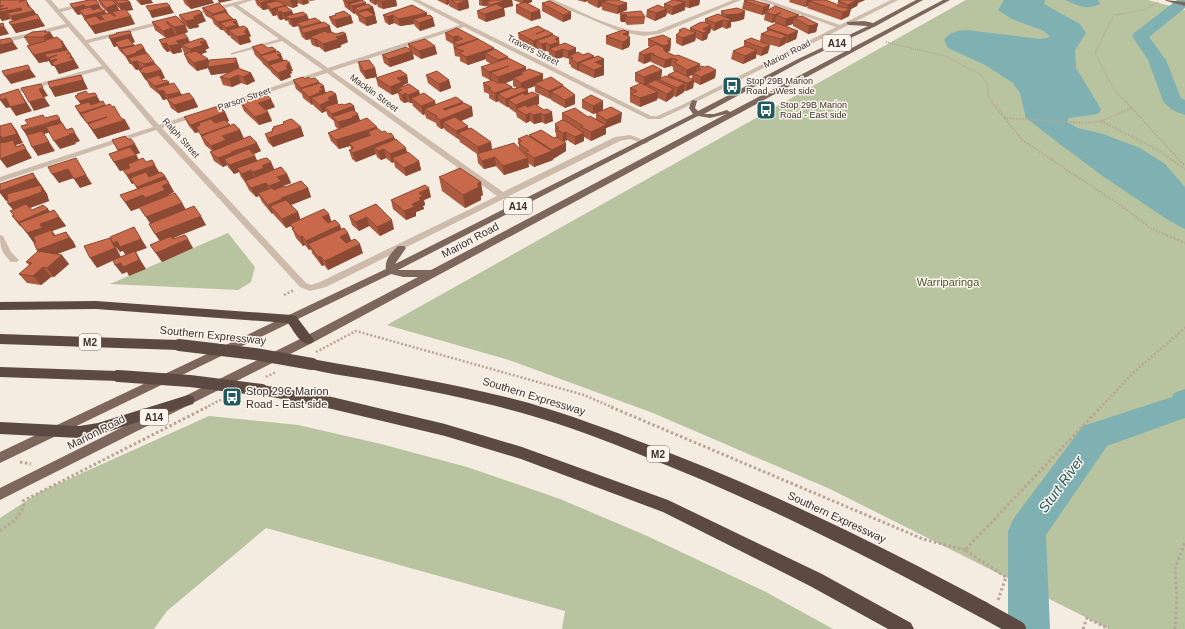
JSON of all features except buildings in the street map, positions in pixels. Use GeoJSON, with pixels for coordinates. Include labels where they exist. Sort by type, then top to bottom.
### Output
{"type":"FeatureCollection","features":[{"type":"Feature","properties":{"kind":"highway"},"geometry":{"type":"LineString","coordinates":[[0,306],[96,305],[292,319],[308,340]]}},
{"type":"Feature","properties":{"kind":"highway","name":"Southern Expressway"},"geometry":{"type":"LineString","coordinates":[[0,339],[179,345],[255,354],[313,358],[458,390],[560,419],[659,455],[729,484],[810,521],[905,567],[1018,629]]}},
{"type":"Feature","properties":{"kind":"highway"},"geometry":{"type":"LineString","coordinates":[[0,372],[118,376],[263,384],[445,430],[522,454],[668,507],[816,580],[905,629]]}},
{"type":"Feature","properties":{"kind":"highway"},"geometry":{"type":"LineString","coordinates":[[0,428],[79,432],[98,429],[188,400]]}},
{"type":"Feature","properties":{"kind":"main road","name":"Marion Road"},"geometry":{"type":"LineString","coordinates":[[0,458],[292,319],[391,270],[646,142],[800,60],[874,25],[920,0]]}},
{"type":"Feature","properties":{"kind":"main road","name":"Marion Road"},"geometry":{"type":"LineString","coordinates":[[0,494],[308,340],[947,0]]}},
{"type":"Feature","properties":{"kind":"main road"},"geometry":{"type":"LineString","coordinates":[[1168,0],[1185,4]]}},
{"type":"Feature","properties":{"kind":"main road"},"geometry":{"type":"LineString","coordinates":[[849,22],[864,22],[874,25],[882,29],[883,34]]}},
{"type":"Feature","properties":{"kind":"main road"},"geometry":{"type":"LineString","coordinates":[[800,60],[823,58],[829,59],[831,62]]}},
{"type":"Feature","properties":{"kind":"main road"},"geometry":{"type":"LineString","coordinates":[[694,101],[692,109],[699,114],[711,117],[725,112],[743,109]]}},
{"type":"Feature","properties":{"kind":"main road"},"geometry":{"type":"LineString","coordinates":[[646,142],[651,147],[652,158]]}},
{"type":"Feature","properties":{"kind":"main road"},"geometry":{"type":"LineString","coordinates":[[400,248],[391,260],[389,267],[394,273],[403,275],[436,273]]}},
{"type":"Feature","properties":{"kind":"street","name":"Ralph Street"},"geometry":{"type":"LineString","coordinates":[[48,0],[158,128],[303,285],[310,288],[323,285],[400,248]]}},
{"type":"Feature","properties":{"kind":"street"},"geometry":{"type":"LineString","coordinates":[[57,11],[103,0]]}},
{"type":"Feature","properties":{"kind":"street"},"geometry":{"type":"LineString","coordinates":[[85,42],[250,0]]}},
{"type":"Feature","properties":{"kind":"street","name":"Travers Street"},"geometry":{"type":"LineString","coordinates":[[415,0],[643,116]]}},
{"type":"Feature","properties":{"kind":"street"},"geometry":{"type":"LineString","coordinates":[[549,0],[623,31],[633,34],[646,35],[657,33],[738,0]]}},
{"type":"Feature","properties":{"kind":"street"},"geometry":{"type":"LineString","coordinates":[[762,0],[840,27]]}},
{"type":"Feature","properties":{"kind":"street","name":"Marion Road"},"geometry":{"type":"LineString","coordinates":[[643,116],[658,118],[895,0]]}},
{"type":"Feature","properties":{"kind":"street","name":"Macklin Street"},"geometry":{"type":"LineString","coordinates":[[234,4],[503,196]]}},
{"type":"Feature","properties":{"kind":"street"},"geometry":{"type":"LineString","coordinates":[[0,42],[69,25]]}},
{"type":"Feature","properties":{"kind":"street","name":"Parson Street"},"geometry":{"type":"LineString","coordinates":[[0,180],[465,25]]}},
{"type":"Feature","properties":{"kind":"street"},"geometry":{"type":"LineString","coordinates":[[233,54],[284,39]]}},
{"type":"Feature","properties":{"kind":"street"},"geometry":{"type":"LineString","coordinates":[[0,96],[106,67]]}},
{"type":"Feature","properties":{"kind":"street"},"geometry":{"type":"LineString","coordinates":[[400,248],[618,139],[630,138],[646,142]]}},
{"type":"Feature","properties":{"kind":"street"},"geometry":{"type":"LineString","coordinates":[[0,238],[7,253],[14,260]]}},
{"type":"Feature","properties":{"kind":"path"},"geometry":{"type":"LineString","coordinates":[[1160,0],[1144,10],[1114,15],[1095,53],[1113,88],[1185,168]]}},
{"type":"Feature","properties":{"kind":"path"},"geometry":{"type":"LineString","coordinates":[[875,38],[945,56],[980,74],[988,85],[988,97],[1022,140],[1126,209],[1150,228],[1185,243]]}},
{"type":"Feature","properties":{"kind":"path"},"geometry":{"type":"LineString","coordinates":[[1004,118],[1086,123],[1101,121],[1131,108]]}},
{"type":"Feature","properties":{"kind":"path"},"geometry":{"type":"LineString","coordinates":[[1101,121],[1158,150],[1185,168]]}},
{"type":"Feature","properties":{"kind":"path"},"geometry":{"type":"LineString","coordinates":[[965,550],[1133,373],[1184,328],[1185,325]]}},
{"type":"Feature","properties":{"kind":"path"},"geometry":{"type":"LineString","coordinates":[[313,358],[356,331],[584,395],[924,539],[965,550],[1006,577]]}},
{"type":"Feature","properties":{"kind":"path"},"geometry":{"type":"LineString","coordinates":[[263,384],[279,371]]}},
{"type":"Feature","properties":{"kind":"path"},"geometry":{"type":"LineString","coordinates":[[0,531],[16,519],[24,507],[23,501],[223,399]]}},
{"type":"Feature","properties":{"kind":"path"},"geometry":{"type":"LineString","coordinates":[[18,462],[35,465]]}},
{"type":"Feature","properties":{"kind":"path"},"geometry":{"type":"LineString","coordinates":[[1175,629],[1177,599],[1175,569],[1185,542]]}},
{"type":"Feature","properties":{"kind":"path"},"geometry":{"type":"LineString","coordinates":[[1084,629],[1087,618],[1109,629]]}},
{"type":"Feature","properties":{"kind":"green space","name":"Warriparinga"},"geometry":{"type":"Polygon","coordinates":[[[966,0],[1148,0],[1185,10],[1185,629],[1109,629],[830,489],[653,413],[509,360],[387,325],[966,0]]]}},
{"type":"Feature","properties":{"kind":"green space"},"geometry":{"type":"Polygon","coordinates":[[[228,233],[255,267],[251,282],[238,290],[110,284],[228,233]]]}},
{"type":"Feature","properties":{"kind":"green space"},"geometry":{"type":"Polygon","coordinates":[[[209,416],[298,425],[381,444],[467,467],[560,499],[645,535],[764,591],[833,629],[562,629],[565,611],[266,528],[167,611],[154,629],[0,629],[0,518],[40,492],[209,416]]]}},
{"type":"Feature","properties":{"kind":"water"},"geometry":{"type":"Polygon","coordinates":[[[1004,0],[1045,0],[1044,4],[1080,24],[1086,33],[1075,50],[1076,68],[1101,109],[1098,114],[1069,118],[1067,122],[1078,128],[1103,134],[1140,148],[1165,164],[1185,187],[1185,229],[1168,220],[1104,177],[1026,118],[1020,93],[1013,83],[985,65],[948,48],[944,40],[946,37],[954,32],[966,30],[1041,39],[1050,37],[1044,31],[1012,19],[998,10],[1004,0]]]}},
{"type":"Feature","properties":{"kind":"water"},"geometry":{"type":"Polygon","coordinates":[[[1065,0],[1098,0],[1100,4],[1086,7],[1065,0]]]}},
{"type":"Feature","properties":{"kind":"waterway","name":"Sturt River"},"geometry":{"type":"LineString","coordinates":[[1185,1],[1140,36],[1157,60],[1173,101],[1185,109]]}},
{"type":"Feature","properties":{"kind":"waterway","name":"Sturt River"},"geometry":{"type":"LineString","coordinates":[[1029,629],[1027,531],[1095,436],[1183,406],[1185,402]]}},
{"type":"Feature","properties":{"kind":"place","name":"Stop 29B Marion Road - West side"},"geometry":{"type":"Point","coordinates":[732,86]}},
{"type":"Feature","properties":{"kind":"place","name":"Stop 29B Marion Road - East side"},"geometry":{"type":"Point","coordinates":[766,110]}},
{"type":"Feature","properties":{"kind":"place","name":"Stop 29C Marion Road - East side"},"geometry":{"type":"Point","coordinates":[232,397]}}]}
